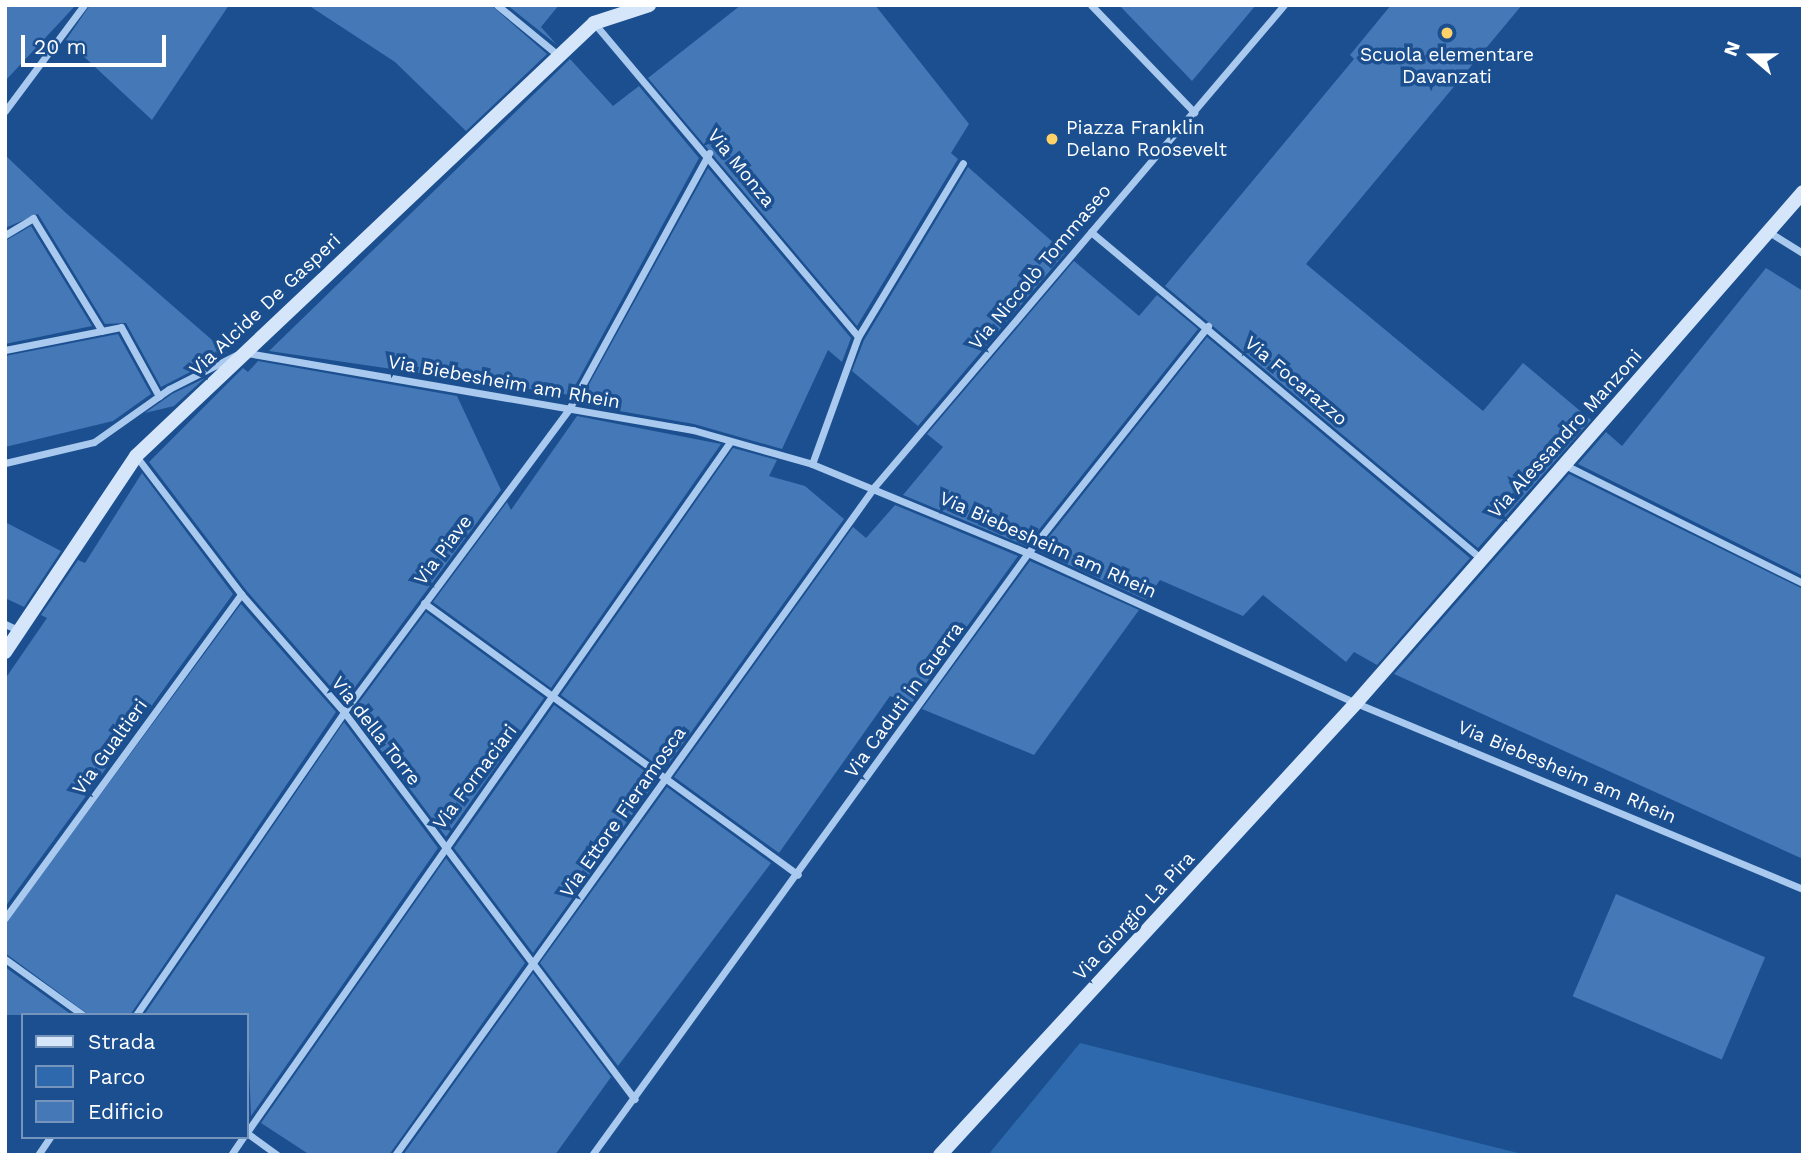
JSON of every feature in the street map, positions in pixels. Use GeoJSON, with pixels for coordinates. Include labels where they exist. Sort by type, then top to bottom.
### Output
{"type":"FeatureCollection","features":[{"type":"Feature","properties":{"kind":"street"},"geometry":{"type":"LineString","coordinates":[[5,111],[83,5]]}},
{"type":"Feature","properties":{"kind":"street"},"geometry":{"type":"LineString","coordinates":[[498,5],[559,56]]}},
{"type":"Feature","properties":{"kind":"street"},"geometry":{"type":"LineString","coordinates":[[594,23],[649,5]]}},
{"type":"Feature","properties":{"kind":"street"},"geometry":{"type":"LineString","coordinates":[[1090,5],[1194,112]]}},
{"type":"Feature","properties":{"kind":"street","name":"Via Niccolò Tommaseo"},"geometry":{"type":"LineString","coordinates":[[875,486],[1284,5]]}},
{"type":"Feature","properties":{"kind":"street","name":"Via Alcide De Gasperi"},"geometry":{"type":"LineString","coordinates":[[5,652],[136,456],[594,23]]}},
{"type":"Feature","properties":{"kind":"street","name":"Via Monza"},"geometry":{"type":"LineString","coordinates":[[594,23],[709,153],[858,337]]}},
{"type":"Feature","properties":{"kind":"street","name":"Via Piave"},"geometry":{"type":"LineString","coordinates":[[137,1013],[344,712],[569,409],[709,153]]}},
{"type":"Feature","properties":{"kind":"street"},"geometry":{"type":"LineString","coordinates":[[812,464],[858,337],[963,163]]}},
{"type":"Feature","properties":{"kind":"street","name":"Via Alessandro Manzoni"},"geometry":{"type":"LineString","coordinates":[[1356,703],[1478,556],[1567,466],[1803,192]]}},
{"type":"Feature","properties":{"kind":"street"},"geometry":{"type":"LineString","coordinates":[[5,235],[33,218],[102,331]]}},
{"type":"Feature","properties":{"kind":"street","name":"Via Focarazzo"},"geometry":{"type":"LineString","coordinates":[[1091,232],[1208,326],[1478,556]]}},
{"type":"Feature","properties":{"kind":"street"},"geometry":{"type":"LineString","coordinates":[[1768,232],[1803,253]]}},
{"type":"Feature","properties":{"kind":"street","name":"Via Caduti in Guerra"},"geometry":{"type":"LineString","coordinates":[[592,1155],[798,875],[1028,552],[1208,326]]}},
{"type":"Feature","properties":{"kind":"street"},"geometry":{"type":"LineString","coordinates":[[5,350],[121,327],[159,396]]}},
{"type":"Feature","properties":{"kind":"street"},"geometry":{"type":"LineString","coordinates":[[5,463],[94,442],[159,396],[243,352]]}},
{"type":"Feature","properties":{"kind":"street","name":"Via Biebesheim am Rhein"},"geometry":{"type":"LineString","coordinates":[[243,352],[569,409],[730,442],[812,464],[875,486],[1028,552],[1356,703],[1803,889]]}},
{"type":"Feature","properties":{"kind":"street","name":"Via Fornaciari"},"geometry":{"type":"LineString","coordinates":[[248,1131],[444,845],[556,695],[730,442]]}},
{"type":"Feature","properties":{"kind":"street","name":"Via della Torre"},"geometry":{"type":"LineString","coordinates":[[136,456],[241,594],[344,712],[635,1099]]}},
{"type":"Feature","properties":{"kind":"street"},"geometry":{"type":"LineString","coordinates":[[1567,466],[1803,583]]}},
{"type":"Feature","properties":{"kind":"street","name":"Via Ettore Fieramosca"},"geometry":{"type":"LineString","coordinates":[[396,1155],[535,966],[875,486]]}},
{"type":"Feature","properties":{"kind":"street","name":"Via Gualtieri"},"geometry":{"type":"LineString","coordinates":[[5,918],[241,594]]}},
{"type":"Feature","properties":{"kind":"street"},"geometry":{"type":"LineString","coordinates":[[424,603],[556,695],[798,875]]}},
{"type":"Feature","properties":{"kind":"street"},"geometry":{"type":"LineString","coordinates":[[5,624],[20,631]]}},
{"type":"Feature","properties":{"kind":"street","name":"Via Giorgio La Pira"},"geometry":{"type":"LineString","coordinates":[[940,1155],[1356,703]]}},
{"type":"Feature","properties":{"kind":"street"},"geometry":{"type":"LineString","coordinates":[[5,959],[80,1013]]}},
{"type":"Feature","properties":{"kind":"street"},"geometry":{"type":"LineString","coordinates":[[248,1135],[277,1155]]}},
{"type":"Feature","properties":{"kind":"street"},"geometry":{"type":"LineString","coordinates":[[38,1155],[49,1139]]}},
{"type":"Feature","properties":{"kind":"street","name":"Via Fornaciari"},"geometry":{"type":"LineString","coordinates":[[231,1155],[242,1139]]}},
{"type":"Feature","properties":{"kind":"green space"},"geometry":{"type":"Polygon","coordinates":[[[1080,1043],[1526,1155],[988,1155],[1080,1043]]]}},
{"type":"Feature","properties":{"kind":"building"},"geometry":{"type":"Polygon","coordinates":[[[5,5],[76,5],[5,81],[5,5]]]}},
{"type":"Feature","properties":{"kind":"building"},"geometry":{"type":"Polygon","coordinates":[[[90,5],[229,5],[152,120],[66,40],[90,5]]]}},
{"type":"Feature","properties":{"kind":"building"},"geometry":{"type":"Polygon","coordinates":[[[308,5],[491,5],[547,54],[466,131],[395,62],[308,5]]]}},
{"type":"Feature","properties":{"kind":"building"},"geometry":{"type":"Polygon","coordinates":[[[507,5],[559,5],[541,27],[557,45],[507,5]]]}},
{"type":"Feature","properties":{"kind":"building"},"geometry":{"type":"Polygon","coordinates":[[[741,5],[875,5],[969,124],[951,153],[958,159],[857,326],[648,78],[741,5]]]}},
{"type":"Feature","properties":{"kind":"building"},"geometry":{"type":"Polygon","coordinates":[[[1119,5],[1256,5],[1192,81],[1119,5]]]}},
{"type":"Feature","properties":{"kind":"building"},"geometry":{"type":"Polygon","coordinates":[[[1391,5],[1522,5],[1306,264],[1483,411],[1523,363],[1591,420],[1478,548],[1165,286],[1354,59],[1350,55],[1391,5]]]}},
{"type":"Feature","properties":{"kind":"building"},"geometry":{"type":"Polygon","coordinates":[[[570,59],[613,106],[639,86],[699,158],[570,395],[269,351],[570,59]]]}},
{"type":"Feature","properties":{"kind":"building"},"geometry":{"type":"Polygon","coordinates":[[[5,155],[66,213],[227,353],[161,387],[126,323],[105,324],[38,214],[5,228],[5,155]]]}},
{"type":"Feature","properties":{"kind":"building"},"geometry":{"type":"Polygon","coordinates":[[[968,167],[1065,253],[918,426],[852,371],[864,340],[968,167]]]}},
{"type":"Feature","properties":{"kind":"building"},"geometry":{"type":"Polygon","coordinates":[[[708,168],[851,338],[842,362],[828,350],[782,449],[694,424],[585,405],[590,399],[582,397],[708,168]]]}},
{"type":"Feature","properties":{"kind":"building"},"geometry":{"type":"Polygon","coordinates":[[[31,226],[92,326],[5,344],[5,241],[31,226]]]}},
{"type":"Feature","properties":{"kind":"building"},"geometry":{"type":"Polygon","coordinates":[[[1074,261],[1139,316],[1157,295],[1198,329],[1026,546],[903,495],[943,447],[927,434],[1074,261]]]}},
{"type":"Feature","properties":{"kind":"building"},"geometry":{"type":"Polygon","coordinates":[[[1766,268],[1803,291],[1803,576],[1578,464],[1606,432],[1622,446],[1766,268]]]}},
{"type":"Feature","properties":{"kind":"building"},"geometry":{"type":"Polygon","coordinates":[[[118,334],[151,394],[113,421],[5,447],[5,356],[118,334]]]}},
{"type":"Feature","properties":{"kind":"building"},"geometry":{"type":"Polygon","coordinates":[[[1207,337],[1470,558],[1377,665],[1354,652],[1346,662],[1263,595],[1243,616],[1160,580],[1146,600],[1038,551],[1207,337]]]}},
{"type":"Feature","properties":{"kind":"building"},"geometry":{"type":"Polygon","coordinates":[[[258,361],[457,396],[501,490],[344,702],[246,590],[149,462],[243,368],[248,372],[258,361]]]}},
{"type":"Feature","properties":{"kind":"building"},"geometry":{"type":"Polygon","coordinates":[[[205,378],[174,406],[145,413],[172,394],[205,378]]]}},
{"type":"Feature","properties":{"kind":"building"},"geometry":{"type":"Polygon","coordinates":[[[577,416],[721,444],[551,688],[433,602],[507,502],[511,510],[577,416]]]}},
{"type":"Feature","properties":{"kind":"building"},"geometry":{"type":"Polygon","coordinates":[[[733,448],[777,460],[769,476],[805,486],[844,519],[664,770],[561,695],[733,448]]]}},
{"type":"Feature","properties":{"kind":"building"},"geometry":{"type":"Polygon","coordinates":[[[142,473],[233,594],[5,907],[5,679],[47,618],[41,615],[78,560],[85,563],[142,473]]]}},
{"type":"Feature","properties":{"kind":"building"},"geometry":{"type":"Polygon","coordinates":[[[1569,474],[1803,589],[1803,859],[1394,674],[1569,474]]]}},
{"type":"Feature","properties":{"kind":"building"},"geometry":{"type":"Polygon","coordinates":[[[895,505],[1018,556],[911,704],[890,696],[779,853],[674,777],[853,527],[866,538],[895,505]]]}},
{"type":"Feature","properties":{"kind":"building"},"geometry":{"type":"Polygon","coordinates":[[[5,522],[61,551],[24,607],[5,598],[5,522]]]}},
{"type":"Feature","properties":{"kind":"building"},"geometry":{"type":"Polygon","coordinates":[[[1030,561],[1139,610],[1034,755],[922,709],[1030,561]]]}},
{"type":"Feature","properties":{"kind":"building"},"geometry":{"type":"Polygon","coordinates":[[[241,604],[336,712],[131,1013],[86,1013],[5,953],[5,924],[241,604]]]}},
{"type":"Feature","properties":{"kind":"building"},"geometry":{"type":"Polygon","coordinates":[[[426,612],[544,698],[446,837],[352,712],[426,612]]]}},
{"type":"Feature","properties":{"kind":"building"},"geometry":{"type":"Polygon","coordinates":[[[554,705],[657,780],[533,953],[454,848],[554,705]]]}},
{"type":"Feature","properties":{"kind":"building"},"geometry":{"type":"Polygon","coordinates":[[[344,722],[438,848],[251,1116],[248,1013],[145,1013],[344,722]]]}},
{"type":"Feature","properties":{"kind":"building"},"geometry":{"type":"Polygon","coordinates":[[[667,787],[771,863],[618,1066],[540,963],[667,787]]]}},
{"type":"Feature","properties":{"kind":"building"},"geometry":{"type":"Polygon","coordinates":[[[446,858],[525,963],[389,1155],[310,1155],[261,1123],[446,858]]]}},
{"type":"Feature","properties":{"kind":"building"},"geometry":{"type":"Polygon","coordinates":[[[1616,894],[1765,957],[1722,1059],[1573,996],[1616,894]]]}},
{"type":"Feature","properties":{"kind":"building"},"geometry":{"type":"Polygon","coordinates":[[[5,967],[69,1013],[21,1013],[5,1015],[5,967]]]}},
{"type":"Feature","properties":{"kind":"building"},"geometry":{"type":"Polygon","coordinates":[[[533,973],[611,1077],[555,1155],[403,1155],[533,973]]]}},
{"type":"Feature","properties":{"kind":"place","name":"Scuola elementare Davanzati"},"geometry":{"type":"Point","coordinates":[1447,33]}},
{"type":"Feature","properties":{"kind":"place","name":"Piazza Franklin Delano Roosevelt"},"geometry":{"type":"Point","coordinates":[1052,139]}}]}
